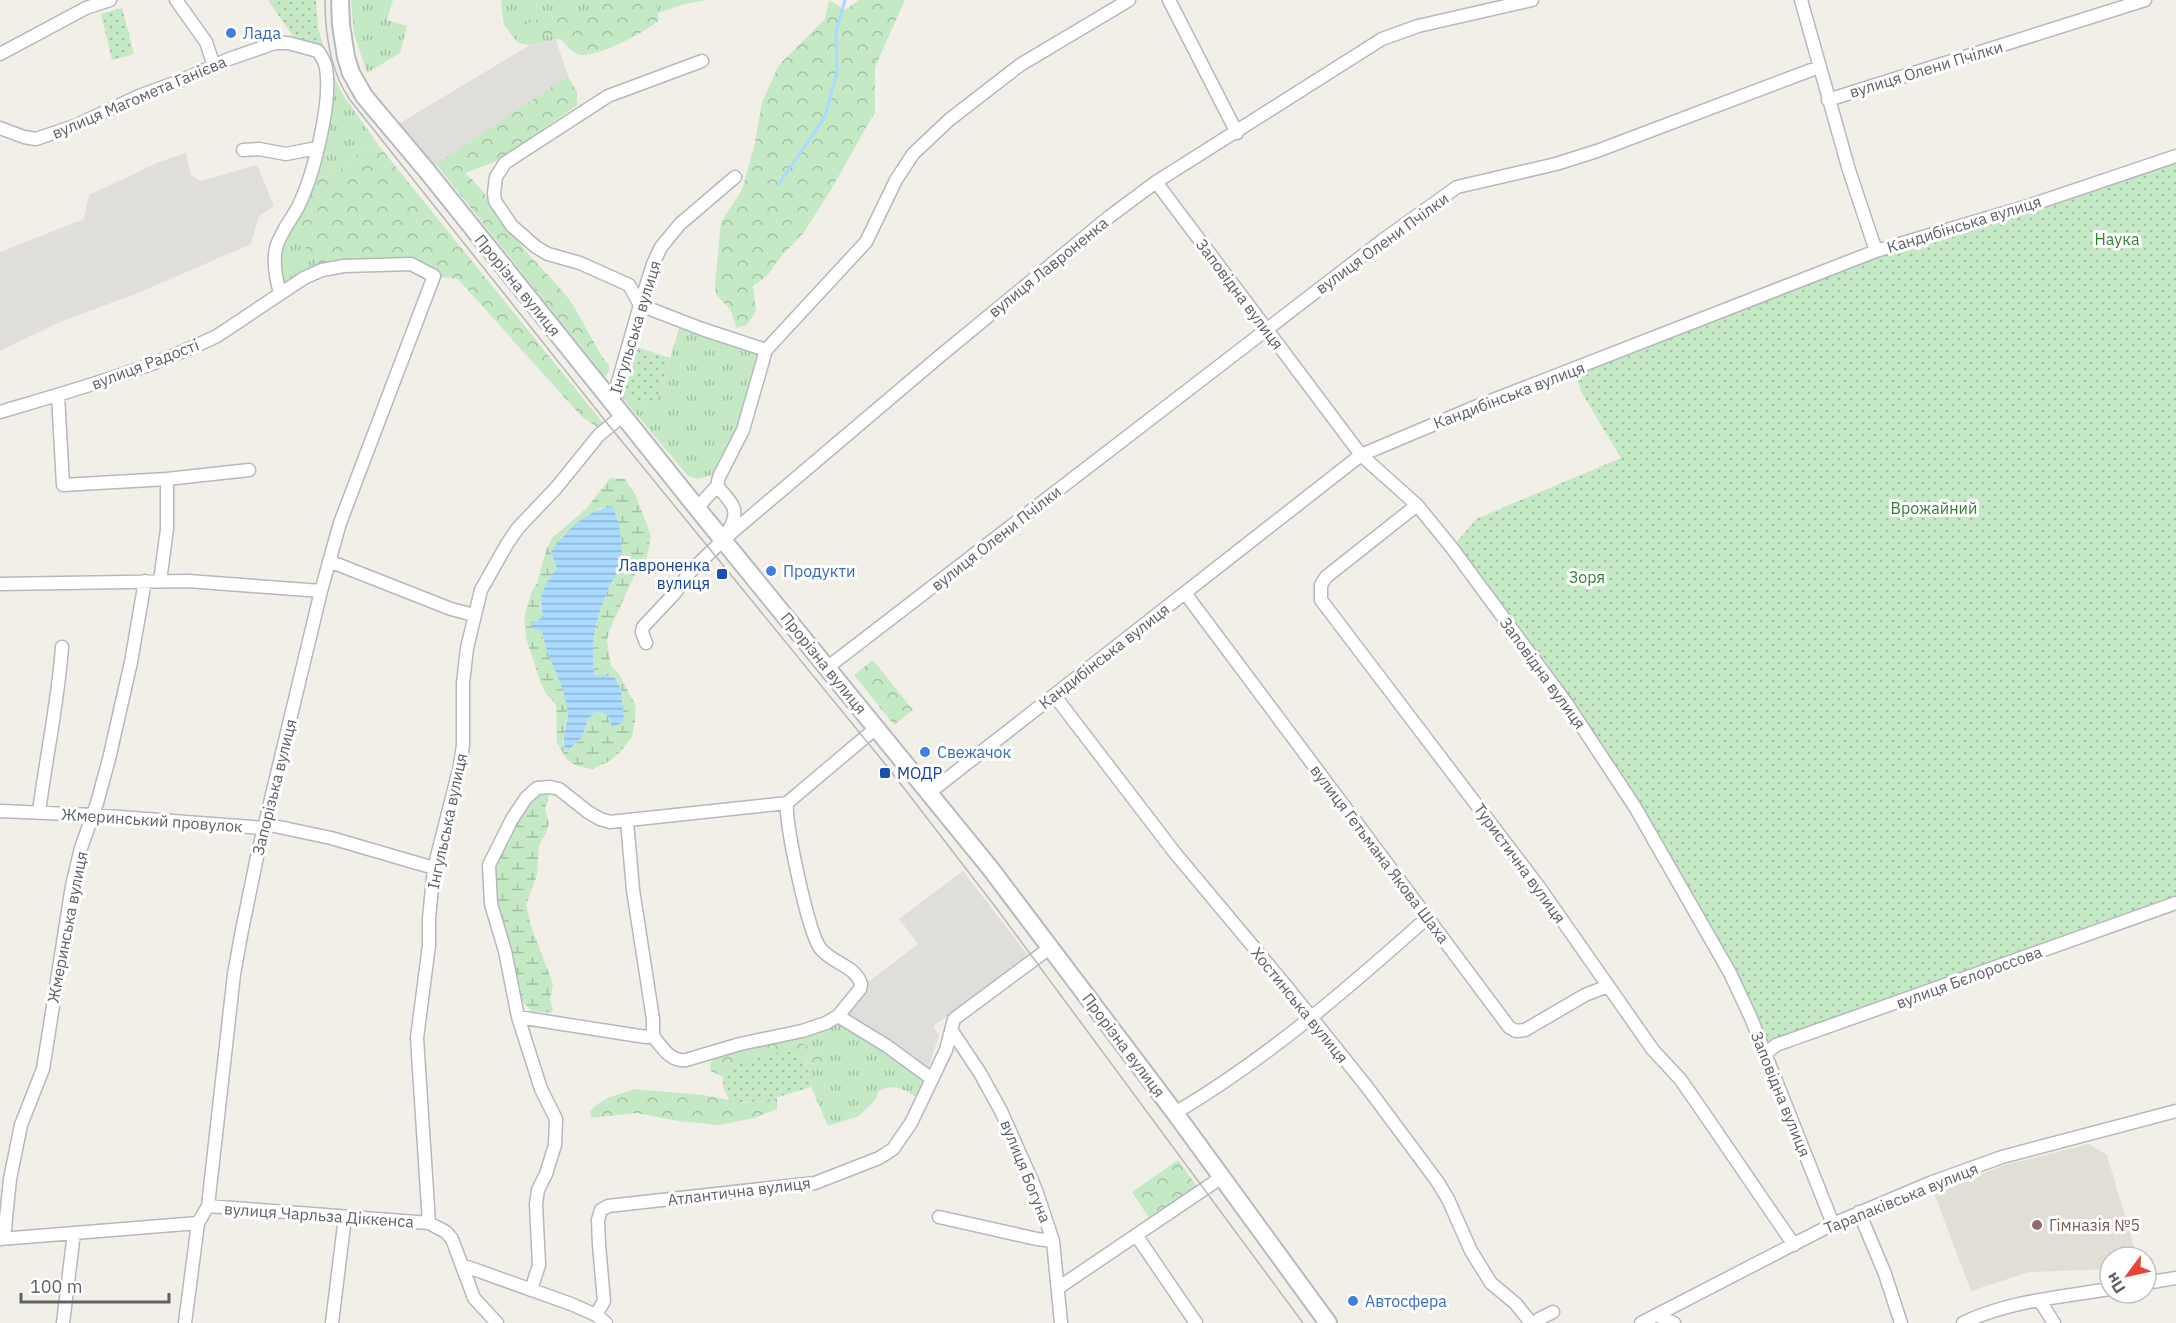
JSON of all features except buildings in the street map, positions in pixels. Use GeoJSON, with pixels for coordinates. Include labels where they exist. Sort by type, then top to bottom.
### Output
{"type":"FeatureCollection","features":[{"type":"Feature","properties":{"kind":"main road","name":"Прорізна вулиця"},"geometry":{"type":"LineString","coordinates":[[340,0],[340,25],[346,57],[351,73],[364,96],[828,667],[1051,947],[1328,1323]]}},
{"type":"Feature","properties":{"kind":"street"},"geometry":{"type":"LineString","coordinates":[[0,54],[86,8],[110,0]]}},
{"type":"Feature","properties":{"kind":"street"},"geometry":{"type":"LineString","coordinates":[[176,0],[206,42],[214,66]]}},
{"type":"Feature","properties":{"kind":"street"},"geometry":{"type":"LineString","coordinates":[[697,508],[717,486],[719,477],[743,430],[766,350],[866,242],[896,180],[913,154],[928,138],[981,93],[1020,65],[1129,0]]}},
{"type":"Feature","properties":{"kind":"street"},"geometry":{"type":"LineString","coordinates":[[1168,0],[1237,133]]}},
{"type":"Feature","properties":{"kind":"street","name":"вулиця Лавроненка"},"geometry":{"type":"LineString","coordinates":[[646,643],[642,632],[644,627],[674,594],[690,572],[723,540],[949,348],[1109,217],[1156,182],[1237,133],[1382,39],[1418,26],[1532,0]]}},
{"type":"Feature","properties":{"kind":"street"},"geometry":{"type":"LineString","coordinates":[[1801,0],[1819,67]]}},
{"type":"Feature","properties":{"kind":"street","name":"вулиця Олени Пчілки"},"geometry":{"type":"LineString","coordinates":[[828,667],[1266,329],[1457,187],[1546,167],[1597,151],[1819,67],[1828,100],[2145,0]]}},
{"type":"Feature","properties":{"kind":"street","name":"вулиця Магомета Ганієва"},"geometry":{"type":"LineString","coordinates":[[0,128],[36,139],[274,43],[288,43],[318,51],[324,61],[326,73],[323,121],[316,148]]}},
{"type":"Feature","properties":{"kind":"street"},"geometry":{"type":"LineString","coordinates":[[702,61],[608,96],[505,163],[496,177],[495,201],[523,237],[548,254],[579,263],[629,285],[640,304],[702,329],[766,350]]}},
{"type":"Feature","properties":{"kind":"street"},"geometry":{"type":"LineString","coordinates":[[1828,100],[1876,251]]}},
{"type":"Feature","properties":{"kind":"street"},"geometry":{"type":"LineString","coordinates":[[243,150],[259,149],[286,154],[316,148],[309,178],[277,245],[276,271],[280,293]]}},
{"type":"Feature","properties":{"kind":"street","name":"Кандибінська вулиця"},"geometry":{"type":"LineString","coordinates":[[929,793],[1361,455],[1475,407],[1876,251],[2028,206],[2176,156]]}},
{"type":"Feature","properties":{"kind":"street","name":"Інгульська вулиця"},"geometry":{"type":"LineString","coordinates":[[429,1223],[417,1038],[429,945],[434,867],[460,765],[463,745],[464,666],[481,590],[518,528],[556,488],[617,409],[640,304],[653,264],[668,236],[735,177]]}},
{"type":"Feature","properties":{"kind":"street","name":"Заповідна вулиця"},"geometry":{"type":"LineString","coordinates":[[1156,182],[1361,455],[1417,505],[1452,548],[1567,704],[1635,807],[1730,973],[1833,1224]]}},
{"type":"Feature","properties":{"kind":"street","name":"вулиця Радості"},"geometry":{"type":"LineString","coordinates":[[0,412],[113,379],[201,344],[217,336],[304,278],[327,268],[411,264],[426,271]]}},
{"type":"Feature","properties":{"kind":"street","name":"Запорізька вулиця"},"geometry":{"type":"LineString","coordinates":[[185,1323],[198,1223],[208,1206],[234,974],[250,887],[329,561],[340,523],[434,276],[426,271]]}},
{"type":"Feature","properties":{"kind":"street"},"geometry":{"type":"LineString","coordinates":[[58,395],[63,485],[167,479],[249,470]]}},
{"type":"Feature","properties":{"kind":"street"},"geometry":{"type":"LineString","coordinates":[[160,581],[167,529],[167,479]]}},
{"type":"Feature","properties":{"kind":"street"},"geometry":{"type":"LineString","coordinates":[[717,486],[735,507],[736,516],[723,540]]}},
{"type":"Feature","properties":{"kind":"street","name":"Туристична вулиця"},"geometry":{"type":"LineString","coordinates":[[1417,505],[1326,577],[1321,585],[1321,600],[1539,887],[1653,1050],[1680,1079],[1794,1245]]}},
{"type":"Feature","properties":{"kind":"street"},"geometry":{"type":"LineString","coordinates":[[329,561],[451,609],[474,615]]}},
{"type":"Feature","properties":{"kind":"street","name":"Жмеринська вулиця"},"geometry":{"type":"LineString","coordinates":[[2,1239],[18,1141],[31,1096],[43,1069],[72,886],[109,759],[146,581]]}},
{"type":"Feature","properties":{"kind":"street"},"geometry":{"type":"LineString","coordinates":[[0,584],[213,582],[321,591]]}},
{"type":"Feature","properties":{"kind":"street","name":"вулиця Гетьмана Якова Шаха"},"geometry":{"type":"LineString","coordinates":[[1185,593],[1509,1027],[1516,1031],[1525,1030],[1590,992],[1608,986]]}},
{"type":"Feature","properties":{"kind":"street","name":"Жмеринський провулок"},"geometry":{"type":"LineString","coordinates":[[39,812],[57,707],[62,648]]}},
{"type":"Feature","properties":{"kind":"street","name":"Хостинська вулиця"},"geometry":{"type":"LineString","coordinates":[[1054,695],[1175,853],[1312,1018],[1437,1181],[1448,1199],[1471,1251],[1491,1283],[1516,1304],[1531,1323]]}},
{"type":"Feature","properties":{"kind":"street"},"geometry":{"type":"LineString","coordinates":[[531,1290],[540,1265],[536,1204],[538,1190],[546,1174],[555,1145],[556,1119],[541,1089],[518,1017],[505,951],[491,904],[489,871],[491,858],[512,819],[526,798],[534,790],[542,787],[559,789],[600,819],[610,822],[787,803],[876,728]]}},
{"type":"Feature","properties":{"kind":"street"},"geometry":{"type":"LineString","coordinates":[[627,821],[633,890],[653,1019],[653,1036],[672,1058],[680,1061],[802,1030],[838,1016],[860,989],[860,980],[854,972],[826,956],[812,933],[797,872],[787,803]]}},
{"type":"Feature","properties":{"kind":"street","name":"Жмеринський провулок"},"geometry":{"type":"LineString","coordinates":[[0,811],[265,826],[331,838],[434,867]]}},
{"type":"Feature","properties":{"kind":"street","name":"вулиця Бєлороссова"},"geometry":{"type":"LineString","coordinates":[[1765,1054],[1776,1045],[2176,903]]}},
{"type":"Feature","properties":{"kind":"street"},"geometry":{"type":"LineString","coordinates":[[1175,1113],[1249,1065],[1312,1018],[1427,918]]}},
{"type":"Feature","properties":{"kind":"street","name":"Атлантична вулиця"},"geometry":{"type":"LineString","coordinates":[[601,1319],[604,1301],[598,1220],[601,1210],[608,1206],[794,1187],[815,1183],[879,1158],[892,1149],[911,1123],[952,1031],[954,1019],[1051,947]]}},
{"type":"Feature","properties":{"kind":"street"},"geometry":{"type":"LineString","coordinates":[[838,1016],[886,1046],[932,1079]]}},
{"type":"Feature","properties":{"kind":"street"},"geometry":{"type":"LineString","coordinates":[[518,1017],[646,1037],[653,1036]]}},
{"type":"Feature","properties":{"kind":"street","name":"вулиця Богуна"},"geometry":{"type":"LineString","coordinates":[[952,1031],[980,1073],[1001,1111],[1036,1190],[1053,1241],[1061,1323]]}},
{"type":"Feature","properties":{"kind":"street","name":"Тарапаківська вулиця"},"geometry":{"type":"LineString","coordinates":[[1641,1323],[1859,1212],[2002,1157],[2176,1112]]}},
{"type":"Feature","properties":{"kind":"street"},"geometry":{"type":"LineString","coordinates":[[1058,1288],[1222,1177]]}},
{"type":"Feature","properties":{"kind":"street","name":"вулиця Чарльза Діккенса"},"geometry":{"type":"LineString","coordinates":[[208,1206],[429,1223]]}},
{"type":"Feature","properties":{"kind":"street"},"geometry":{"type":"LineString","coordinates":[[1859,1212],[1885,1274],[1901,1323]]}},
{"type":"Feature","properties":{"kind":"street"},"geometry":{"type":"LineString","coordinates":[[332,1323],[345,1217]]}},
{"type":"Feature","properties":{"kind":"street"},"geometry":{"type":"LineString","coordinates":[[939,1217],[1053,1241]]}},
{"type":"Feature","properties":{"kind":"street"},"geometry":{"type":"LineString","coordinates":[[2,1239],[198,1223]]}},
{"type":"Feature","properties":{"kind":"street"},"geometry":{"type":"LineString","coordinates":[[429,1223],[446,1232],[454,1245],[474,1298],[497,1323]]}},
{"type":"Feature","properties":{"kind":"street"},"geometry":{"type":"LineString","coordinates":[[63,1323],[74,1233]]}},
{"type":"Feature","properties":{"kind":"street"},"geometry":{"type":"LineString","coordinates":[[1136,1235],[1196,1323]]}},
{"type":"Feature","properties":{"kind":"street"},"geometry":{"type":"LineString","coordinates":[[462,1265],[571,1304],[601,1319]]}},
{"type":"Feature","properties":{"kind":"street"},"geometry":{"type":"LineString","coordinates":[[2158,1281],[2176,1278]]}},
{"type":"Feature","properties":{"kind":"street"},"geometry":{"type":"LineString","coordinates":[[1963,1323],[1983,1313],[2018,1304],[2098,1291]]}},
{"type":"Feature","properties":{"kind":"street"},"geometry":{"type":"LineString","coordinates":[[2040,1301],[2054,1323]]}},
{"type":"Feature","properties":{"kind":"street"},"geometry":{"type":"LineString","coordinates":[[1537,1323],[1539,1319],[1553,1312]]}},
{"type":"Feature","properties":{"kind":"street"},"geometry":{"type":"LineString","coordinates":[[1656,1315],[1674,1323]]}},
{"type":"Feature","properties":{"kind":"shaded area"},"geometry":{"type":"Polygon","coordinates":[[[556,40],[568,76],[427,171],[390,129],[530,45],[556,40]]]}},
{"type":"Feature","properties":{"kind":"shaded area"},"geometry":{"type":"Polygon","coordinates":[[[186,153],[191,175],[200,181],[257,165],[274,206],[259,216],[251,244],[138,293],[60,322],[0,351],[0,252],[84,219],[89,195],[159,162],[186,153]]]}},
{"type":"Feature","properties":{"kind":"shaded area"},"geometry":{"type":"Polygon","coordinates":[[[963,871],[1033,962],[954,1019],[950,1014],[933,1026],[939,1035],[928,1069],[845,1013],[868,982],[918,944],[899,919],[963,871]]]}},
{"type":"Feature","properties":{"kind":"shaded area","name":"Гімназія №5"},"geometry":{"type":"Polygon","coordinates":[[[2089,1144],[2107,1155],[2133,1245],[2098,1245],[2098,1269],[2029,1272],[1971,1291],[1934,1193],[2005,1165],[2089,1144]]]}},
{"type":"Feature","properties":{"kind":"green space"},"geometry":{"type":"Polygon","coordinates":[[[268,0],[316,0],[318,27],[326,56],[299,45],[268,0]]]}},
{"type":"Feature","properties":{"kind":"green space"},"geometry":{"type":"Polygon","coordinates":[[[351,0],[393,0],[387,20],[407,26],[400,53],[367,73],[354,34],[351,0]]]}},
{"type":"Feature","properties":{"kind":"green space"},"geometry":{"type":"Polygon","coordinates":[[[501,0],[707,0],[685,4],[612,28],[530,45],[518,43],[504,25],[501,0]]]}},
{"type":"Feature","properties":{"kind":"green space"},"geometry":{"type":"Polygon","coordinates":[[[596,0],[655,0],[659,20],[622,43],[589,55],[574,52],[556,34],[528,39],[522,32],[524,25],[540,19],[584,13],[596,0]]]}},
{"type":"Feature","properties":{"kind":"green space"},"geometry":{"type":"Polygon","coordinates":[[[829,0],[845,10],[859,0],[905,0],[875,67],[875,112],[804,232],[778,260],[768,275],[753,286],[756,311],[747,325],[737,328],[730,309],[716,295],[721,222],[742,190],[755,143],[762,102],[779,65],[825,19],[829,0]]]}},
{"type":"Feature","properties":{"kind":"green space"},"geometry":{"type":"Polygon","coordinates":[[[122,8],[134,54],[112,60],[101,14],[122,8]]]}},
{"type":"Feature","properties":{"kind":"green space"},"geometry":{"type":"Polygon","coordinates":[[[332,72],[342,93],[379,146],[362,149],[349,164],[328,176],[309,178],[332,72]]]}},
{"type":"Feature","properties":{"kind":"green space"},"geometry":{"type":"Polygon","coordinates":[[[568,76],[577,92],[577,105],[502,159],[465,173],[489,200],[525,250],[568,298],[609,366],[605,377],[436,164],[568,76]]]}},
{"type":"Feature","properties":{"kind":"green space"},"geometry":{"type":"Polygon","coordinates":[[[379,146],[607,428],[603,431],[582,417],[458,279],[434,276],[411,264],[322,270],[306,250],[300,225],[298,205],[309,178],[328,176],[349,164],[362,149],[379,146]]]}},
{"type":"Feature","properties":{"kind":"green space","name":"Врожайний"},"geometry":{"type":"Polygon","coordinates":[[[2176,156],[2176,903],[1765,1054],[1751,1018],[1635,807],[1452,548],[1476,519],[1621,458],[1583,395],[1573,370],[1876,251],[2176,156]]]}},
{"type":"Feature","properties":{"kind":"green space"},"geometry":{"type":"Polygon","coordinates":[[[298,205],[322,270],[280,293],[275,254],[298,205]]]}},
{"type":"Feature","properties":{"kind":"green space"},"geometry":{"type":"Polygon","coordinates":[[[681,321],[766,350],[722,472],[698,479],[688,476],[621,396],[656,406],[681,321]]]}},
{"type":"Feature","properties":{"kind":"green space"},"geometry":{"type":"Polygon","coordinates":[[[636,347],[670,358],[656,406],[621,396],[636,347]]]}},
{"type":"Feature","properties":{"kind":"green space"},"geometry":{"type":"Polygon","coordinates":[[[610,478],[625,479],[636,496],[651,536],[647,557],[635,574],[609,631],[607,641],[611,666],[619,674],[636,706],[632,737],[610,761],[592,769],[577,766],[567,760],[557,743],[556,705],[545,692],[540,681],[526,638],[524,618],[552,538],[586,509],[610,478]],[[601,508],[563,535],[551,552],[557,569],[549,578],[540,606],[543,617],[536,621],[542,631],[568,707],[563,743],[570,750],[582,737],[588,719],[596,711],[608,715],[610,724],[624,721],[621,689],[615,678],[595,676],[593,657],[598,617],[616,571],[618,528],[616,513],[601,508]]]}},
{"type":"Feature","properties":{"kind":"green space"},"geometry":{"type":"Polygon","coordinates":[[[873,660],[913,710],[894,725],[854,675],[873,660]]]}},
{"type":"Feature","properties":{"kind":"green space"},"geometry":{"type":"Polygon","coordinates":[[[541,790],[550,793],[545,809],[549,822],[539,845],[537,875],[526,905],[531,926],[553,984],[550,999],[553,1010],[550,1013],[532,1011],[520,999],[497,912],[494,865],[524,804],[541,790]]]}},
{"type":"Feature","properties":{"kind":"green space"},"geometry":{"type":"Polygon","coordinates":[[[838,1016],[932,1079],[921,1100],[900,1088],[889,1087],[878,1092],[876,1099],[859,1116],[828,1126],[811,1087],[806,1062],[813,1064],[822,1055],[786,1034],[838,1016]]]}},
{"type":"Feature","properties":{"kind":"green space"},"geometry":{"type":"Polygon","coordinates":[[[786,1034],[822,1055],[822,1062],[809,1062],[790,1051],[723,1077],[711,1071],[710,1064],[720,1050],[786,1034]]]}},
{"type":"Feature","properties":{"kind":"green space"},"geometry":{"type":"Polygon","coordinates":[[[790,1051],[806,1062],[811,1087],[751,1102],[730,1101],[723,1088],[723,1077],[753,1057],[790,1051]]]}},
{"type":"Feature","properties":{"kind":"green space"},"geometry":{"type":"Polygon","coordinates":[[[635,1089],[703,1095],[745,1103],[777,1098],[777,1109],[754,1118],[719,1125],[678,1121],[636,1113],[591,1118],[590,1111],[596,1105],[610,1097],[635,1089]]]}},
{"type":"Feature","properties":{"kind":"green space"},"geometry":{"type":"Polygon","coordinates":[[[1178,1160],[1200,1191],[1153,1224],[1132,1192],[1178,1160]]]}},
{"type":"Feature","properties":{"kind":"water"},"geometry":{"type":"Polygon","coordinates":[[[612,506],[620,532],[621,560],[597,621],[593,643],[593,665],[595,676],[604,675],[615,678],[621,689],[624,721],[612,728],[608,715],[596,711],[588,719],[582,737],[569,750],[565,748],[564,743],[568,712],[565,697],[542,631],[533,629],[531,624],[543,617],[541,604],[543,591],[557,569],[551,552],[577,523],[594,512],[612,506]]]}},
{"type":"Feature","properties":{"kind":"waterway"},"geometry":{"type":"LineString","coordinates":[[778,185],[825,117],[837,72],[836,32],[845,0]]}},
{"type":"Feature","properties":{"kind":"tram line"},"geometry":{"type":"LineString","coordinates":[[325,0],[326,26],[333,65],[350,100],[611,428],[890,770],[997,909],[1303,1323]]}},
{"type":"Feature","properties":{"kind":"place","name":"Лада"},"geometry":{"type":"Point","coordinates":[231,33]}},
{"type":"Feature","properties":{"kind":"place","name":"Продукти"},"geometry":{"type":"Point","coordinates":[771,571]}},
{"type":"Feature","properties":{"kind":"place","name":"Лавроненка вулиця"},"geometry":{"type":"Point","coordinates":[722,574]}},
{"type":"Feature","properties":{"kind":"place","name":"Свежачок"},"geometry":{"type":"Point","coordinates":[925,752]}},
{"type":"Feature","properties":{"kind":"place","name":"МОДР"},"geometry":{"type":"Point","coordinates":[885,773]}},
{"type":"Feature","properties":{"kind":"place","name":"Гімназія №5"},"geometry":{"type":"Point","coordinates":[2037,1225]}},
{"type":"Feature","properties":{"kind":"place","name":"Автосфера"},"geometry":{"type":"Point","coordinates":[1353,1301]}},
{"type":"Feature","properties":{"kind":"park label","name":"Наука"},"geometry":{"type":"Point","coordinates":[2117,239]}},
{"type":"Feature","properties":{"kind":"park label","name":"Зоря"},"geometry":{"type":"Point","coordinates":[1587,577]}}]}
